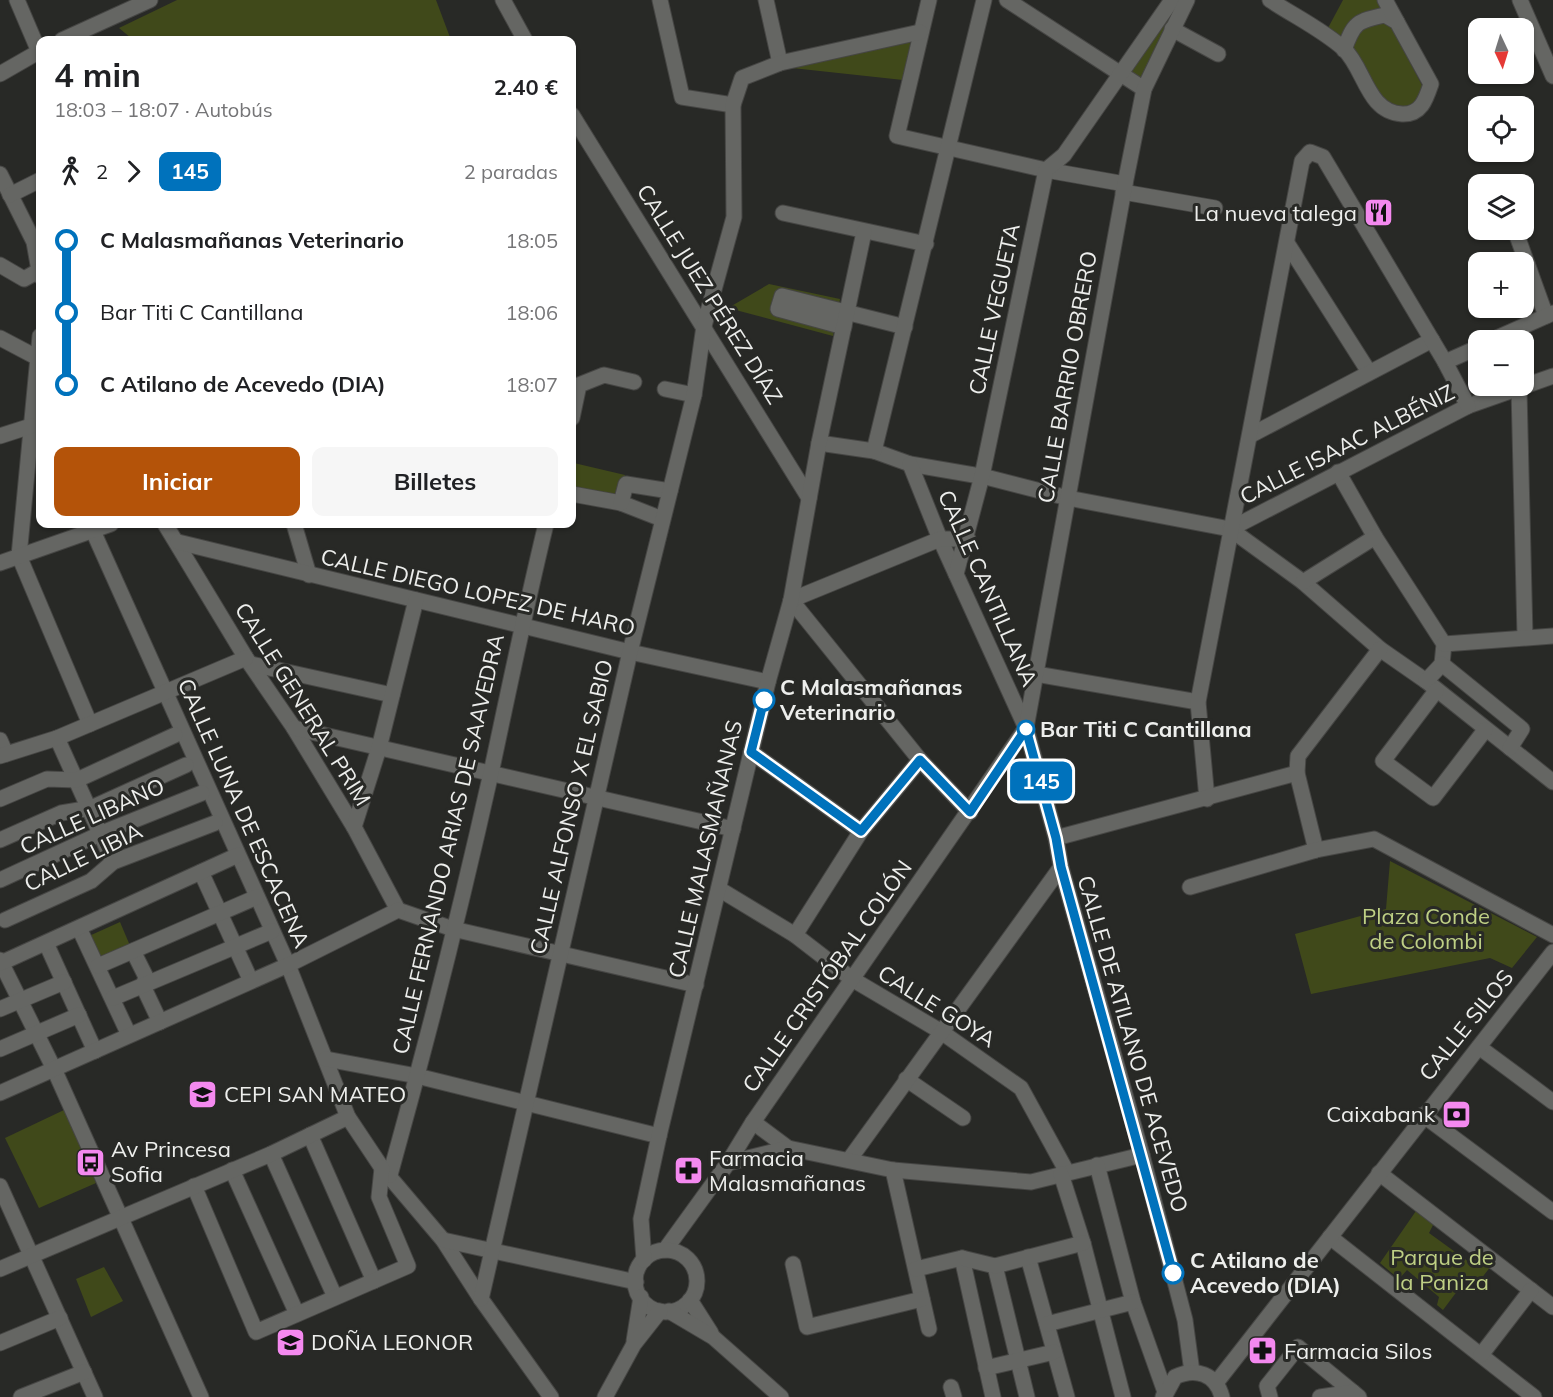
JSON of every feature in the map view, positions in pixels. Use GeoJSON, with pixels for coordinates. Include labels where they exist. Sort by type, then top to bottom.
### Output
{"type":"FeatureCollection","features":[{"type":"Feature","properties":{"kind":"street"},"geometry":{"type":"LineString","coordinates":[[17,0],[36,43]]}},
{"type":"Feature","properties":{"kind":"street"},"geometry":{"type":"LineString","coordinates":[[71,36],[150,0]]}},
{"type":"Feature","properties":{"kind":"street"},"geometry":{"type":"LineString","coordinates":[[503,0],[523,36]]}},
{"type":"Feature","properties":{"kind":"street"},"geometry":{"type":"LineString","coordinates":[[660,0],[682,97],[733,105],[742,78],[780,63],[920,32]]}},
{"type":"Feature","properties":{"kind":"street"},"geometry":{"type":"LineString","coordinates":[[929,0],[897,136],[1215,208]]}},
{"type":"Feature","properties":{"kind":"street"},"geometry":{"type":"LineString","coordinates":[[874,451],[950,147],[984,0]]}},
{"type":"Feature","properties":{"kind":"street"},"geometry":{"type":"LineString","coordinates":[[1007,0],[1121,76],[1144,88]]}},
{"type":"Feature","properties":{"kind":"street"},"geometry":{"type":"LineString","coordinates":[[1046,170],[1064,155],[1172,0]]}},
{"type":"Feature","properties":{"kind":"street","name":"CALLE BARRIO OBRERO"},"geometry":{"type":"LineString","coordinates":[[1026,729],[1144,88],[1187,0]]}},
{"type":"Feature","properties":{"kind":"street"},"geometry":{"type":"LineString","coordinates":[[1270,0],[1344,50],[1378,104],[1392,114],[1408,115],[1419,110],[1431,84],[1385,0]]}},
{"type":"Feature","properties":{"kind":"street"},"geometry":{"type":"LineString","coordinates":[[1520,0],[1553,75]]}},
{"type":"Feature","properties":{"kind":"street"},"geometry":{"type":"LineString","coordinates":[[767,5],[780,63]]}},
{"type":"Feature","properties":{"kind":"street"},"geometry":{"type":"LineString","coordinates":[[1344,50],[1352,30],[1360,20],[1385,15],[1397,22]]}},
{"type":"Feature","properties":{"kind":"street"},"geometry":{"type":"LineString","coordinates":[[1172,29],[1218,54]]}},
{"type":"Feature","properties":{"kind":"street"},"geometry":{"type":"LineString","coordinates":[[0,74],[36,54]]}},
{"type":"Feature","properties":{"kind":"street","name":"CALLE ALFONSO X EL SABIO"},"geometry":{"type":"LineString","coordinates":[[480,1299],[630,652],[694,395],[704,326],[734,217],[733,105]]}},
{"type":"Feature","properties":{"kind":"street","name":"CALLE JUEZ PÉREZ DÍAZ"},"geometry":{"type":"LineString","coordinates":[[576,121],[809,498]]}},
{"type":"Feature","properties":{"kind":"street"},"geometry":{"type":"LineString","coordinates":[[1207,799],[1198,702],[1302,161],[1310,152],[1323,157],[1445,362],[1468,406]]}},
{"type":"Feature","properties":{"kind":"street","name":"CALLE VEGUETA"},"geometry":{"type":"LineString","coordinates":[[956,574],[968,539],[978,476],[1046,170]]}},
{"type":"Feature","properties":{"kind":"street"},"geometry":{"type":"LineString","coordinates":[[0,174],[34,242],[36,252]]}},
{"type":"Feature","properties":{"kind":"street"},"geometry":{"type":"LineString","coordinates":[[10,195],[36,182]]}},
{"type":"Feature","properties":{"kind":"street"},"geometry":{"type":"LineString","coordinates":[[783,213],[926,244]]}},
{"type":"Feature","properties":{"kind":"street","name":"CALLE MALASMAÑANAS"},"geometry":{"type":"LineString","coordinates":[[644,1260],[642,1219],[658,1136],[768,682],[791,600],[819,443],[864,231]]}},
{"type":"Feature","properties":{"kind":"street"},"geometry":{"type":"LineString","coordinates":[[1514,330],[1549,314],[1519,240]]}},
{"type":"Feature","properties":{"kind":"street"},"geometry":{"type":"LineString","coordinates":[[1287,243],[1368,372]]}},
{"type":"Feature","properties":{"kind":"street"},"geometry":{"type":"LineString","coordinates":[[0,264],[24,279],[36,274]]}},
{"type":"Feature","properties":{"kind":"street"},"geometry":{"type":"LineString","coordinates":[[845,320],[905,327]]}},
{"type":"Feature","properties":{"kind":"street"},"geometry":{"type":"LineString","coordinates":[[0,338],[36,357]]}},
{"type":"Feature","properties":{"kind":"street"},"geometry":{"type":"LineString","coordinates":[[1251,435],[1432,340]]}},
{"type":"Feature","properties":{"kind":"street"},"geometry":{"type":"LineString","coordinates":[[1445,362],[1468,352]]}},
{"type":"Feature","properties":{"kind":"street"},"geometry":{"type":"LineString","coordinates":[[576,399],[579,385],[604,375],[634,382]]}},
{"type":"Feature","properties":{"kind":"street","name":"CALLE ISAAC ALBÉNIZ"},"geometry":{"type":"LineString","coordinates":[[1534,384],[1553,376]]}},
{"type":"Feature","properties":{"kind":"street"},"geometry":{"type":"LineString","coordinates":[[36,381],[19,556],[90,724]]}},
{"type":"Feature","properties":{"kind":"street"},"geometry":{"type":"LineString","coordinates":[[665,389],[694,395]]}},
{"type":"Feature","properties":{"kind":"street","name":"CALLE ISAAC ALBÉNIZ"},"geometry":{"type":"LineString","coordinates":[[1230,529],[1468,406],[1500,396]]}},
{"type":"Feature","properties":{"kind":"street"},"geometry":{"type":"LineString","coordinates":[[1519,396],[1525,636]]}},
{"type":"Feature","properties":{"kind":"street"},"geometry":{"type":"LineString","coordinates":[[0,436],[32,426]]}},
{"type":"Feature","properties":{"kind":"street"},"geometry":{"type":"LineString","coordinates":[[819,443],[874,451],[910,464],[978,476],[1068,498],[1230,529],[1303,582],[1380,649],[1553,782]]}},
{"type":"Feature","properties":{"kind":"street","name":"CALLE CANTILLANA"},"geometry":{"type":"LineString","coordinates":[[910,464],[940,539],[1026,729]]}},
{"type":"Feature","properties":{"kind":"street"},"geometry":{"type":"LineString","coordinates":[[1338,472],[1375,537],[1444,644],[1442,664],[1431,686],[1383,761],[1433,798],[1485,730]]}},
{"type":"Feature","properties":{"kind":"street"},"geometry":{"type":"LineString","coordinates":[[621,503],[626,484],[670,491]]}},
{"type":"Feature","properties":{"kind":"street"},"geometry":{"type":"LineString","coordinates":[[576,495],[621,503],[662,519]]}},
{"type":"Feature","properties":{"kind":"street"},"geometry":{"type":"LineString","coordinates":[[0,563],[101,528]]}},
{"type":"Feature","properties":{"kind":"street","name":"CALLE GENERAL PRIM"},"geometry":{"type":"LineString","coordinates":[[168,528],[248,661],[294,728],[354,827],[398,910]]}},
{"type":"Feature","properties":{"kind":"street"},"geometry":{"type":"LineString","coordinates":[[295,528],[309,575]]}},
{"type":"Feature","properties":{"kind":"street","name":"CALLE FERNANDO ARIAS DE SAAVEDRA"},"geometry":{"type":"LineString","coordinates":[[374,1281],[408,1266],[379,1197],[417,1076],[491,773],[521,624],[545,528]]}},
{"type":"Feature","properties":{"kind":"street","name":"CALLE LUNA DE ESCACENA"},"geometry":{"type":"LineString","coordinates":[[93,531],[288,965],[348,1117],[386,1172],[443,1240],[480,1299],[551,1397]]}},
{"type":"Feature","properties":{"kind":"street"},"geometry":{"type":"LineString","coordinates":[[1303,582],[1375,537]]}},
{"type":"Feature","properties":{"kind":"street"},"geometry":{"type":"LineString","coordinates":[[968,539],[940,539],[791,600],[920,760],[970,812]]}},
{"type":"Feature","properties":{"kind":"street","name":"CALLE DIEGO LOPEZ DE HARO"},"geometry":{"type":"LineString","coordinates":[[178,542],[630,652],[768,682]]}},
{"type":"Feature","properties":{"kind":"street"},"geometry":{"type":"LineString","coordinates":[[354,827],[379,748],[416,600]]}},
{"type":"Feature","properties":{"kind":"street"},"geometry":{"type":"LineString","coordinates":[[1444,644],[1525,636],[1553,636]]}},
{"type":"Feature","properties":{"kind":"street"},"geometry":{"type":"LineString","coordinates":[[1316,850],[1296,773],[1298,756],[1380,649]]}},
{"type":"Feature","properties":{"kind":"street"},"geometry":{"type":"LineString","coordinates":[[2,750],[57,738],[248,661],[392,695]]}},
{"type":"Feature","properties":{"kind":"street"},"geometry":{"type":"LineString","coordinates":[[1442,664],[1522,729],[1510,748]]}},
{"type":"Feature","properties":{"kind":"street"},"geometry":{"type":"LineString","coordinates":[[1036,674],[1198,702]]}},
{"type":"Feature","properties":{"kind":"street"},"geometry":{"type":"LineString","coordinates":[[294,728],[733,829]]}},
{"type":"Feature","properties":{"kind":"street","name":"CALLE CRISTÓBAL COLÓN"},"geometry":{"type":"LineString","coordinates":[[661,1251],[728,1163],[753,1122],[1026,729]]}},
{"type":"Feature","properties":{"kind":"street","name":"CALLE DE ATILANO DE ACEVEDO"},"geometry":{"type":"LineString","coordinates":[[1026,729],[1056,838],[1061,867],[1142,1155],[1185,1320],[1192,1372]]}},
{"type":"Feature","properties":{"kind":"street"},"geometry":{"type":"LineString","coordinates":[[0,799],[47,779],[77,780],[176,735]]}},
{"type":"Feature","properties":{"kind":"street"},"geometry":{"type":"LineString","coordinates":[[57,738],[77,780],[87,808],[102,833],[113,862]]}},
{"type":"Feature","properties":{"kind":"street"},"geometry":{"type":"LineString","coordinates":[[751,752],[861,831]]}},
{"type":"Feature","properties":{"kind":"street"},"geometry":{"type":"LineString","coordinates":[[795,935],[861,831],[920,760]]}},
{"type":"Feature","properties":{"kind":"street"},"geometry":{"type":"LineString","coordinates":[[0,840],[61,813],[87,808],[186,765]]}},
{"type":"Feature","properties":{"kind":"street"},"geometry":{"type":"LineString","coordinates":[[1056,838],[1207,799],[1296,773]]}},
{"type":"Feature","properties":{"kind":"street","name":"CALLE LIBANO"},"geometry":{"type":"LineString","coordinates":[[0,880],[102,833],[202,793]]}},
{"type":"Feature","properties":{"kind":"street","name":"CALLE LIBIA"},"geometry":{"type":"LineString","coordinates":[[5,920],[91,881],[113,862],[215,823]]}},
{"type":"Feature","properties":{"kind":"street"},"geometry":{"type":"LineString","coordinates":[[1190,887],[1316,850],[1374,839],[1553,935]]}},
{"type":"Feature","properties":{"kind":"street"},"geometry":{"type":"LineString","coordinates":[[201,1397],[54,1069],[1,961],[46,943],[238,855]]}},
{"type":"Feature","properties":{"kind":"street"},"geometry":{"type":"LineString","coordinates":[[849,1160],[940,1031],[1061,867]]}},
{"type":"Feature","properties":{"kind":"street"},"geometry":{"type":"LineString","coordinates":[[201,872],[251,981]]}},
{"type":"Feature","properties":{"kind":"street","name":"CALLE GOYA"},"geometry":{"type":"LineString","coordinates":[[719,889],[795,935],[852,979],[940,1031],[1021,1088],[1064,1173],[1123,1397]]}},
{"type":"Feature","properties":{"kind":"street"},"geometry":{"type":"LineString","coordinates":[[98,966],[257,897]]}},
{"type":"Feature","properties":{"kind":"street"},"geometry":{"type":"LineString","coordinates":[[0,1093],[288,965],[398,910],[453,929],[696,985]]}},
{"type":"Feature","properties":{"kind":"street"},"geometry":{"type":"LineString","coordinates":[[79,928],[129,1035]]}},
{"type":"Feature","properties":{"kind":"street"},"geometry":{"type":"LineString","coordinates":[[113,998],[272,931]]}},
{"type":"Feature","properties":{"kind":"street"},"geometry":{"type":"LineString","coordinates":[[46,943],[94,1051]]}},
{"type":"Feature","properties":{"kind":"street"},"geometry":{"type":"LineString","coordinates":[[133,951],[146,976],[143,986],[160,1022]]}},
{"type":"Feature","properties":{"kind":"street","name":"CALLE SILOS"},"geometry":{"type":"LineString","coordinates":[[1219,1390],[1330,1237],[1423,1115],[1479,1047],[1547,972],[1553,952]]}},
{"type":"Feature","properties":{"kind":"street"},"geometry":{"type":"LineString","coordinates":[[0,1009],[64,982]]}},
{"type":"Feature","properties":{"kind":"street"},"geometry":{"type":"LineString","coordinates":[[0,1049],[79,1015]]}},
{"type":"Feature","properties":{"kind":"street"},"geometry":{"type":"LineString","coordinates":[[1479,1047],[1553,1102]]}},
{"type":"Feature","properties":{"kind":"street"},"geometry":{"type":"LineString","coordinates":[[326,1059],[417,1076],[658,1136]]}},
{"type":"Feature","properties":{"kind":"street"},"geometry":{"type":"LineString","coordinates":[[906,1079],[963,1118]]}},
{"type":"Feature","properties":{"kind":"street"},"geometry":{"type":"LineString","coordinates":[[1423,1115],[1553,1212]]}},
{"type":"Feature","properties":{"kind":"street"},"geometry":{"type":"LineString","coordinates":[[0,1269],[271,1154],[348,1117]]}},
{"type":"Feature","properties":{"kind":"street"},"geometry":{"type":"LineString","coordinates":[[753,1122],[788,1148]]}},
{"type":"Feature","properties":{"kind":"street"},"geometry":{"type":"LineString","coordinates":[[194,1186],[256,1332],[374,1281],[310,1135]]}},
{"type":"Feature","properties":{"kind":"street"},"geometry":{"type":"LineString","coordinates":[[728,1163],[788,1148],[893,1170],[1031,1182],[1142,1155]]}},
{"type":"Feature","properties":{"kind":"street"},"geometry":{"type":"LineString","coordinates":[[271,1154],[335,1297]]}},
{"type":"Feature","properties":{"kind":"street"},"geometry":{"type":"LineString","coordinates":[[1097,1166],[1133,1302],[1164,1395]]}},
{"type":"Feature","properties":{"kind":"street"},"geometry":{"type":"LineString","coordinates":[[232,1170],[297,1314]]}},
{"type":"Feature","properties":{"kind":"street"},"geometry":{"type":"LineString","coordinates":[[893,1170],[929,1329]]}},
{"type":"Feature","properties":{"kind":"street"},"geometry":{"type":"LineString","coordinates":[[1379,1173],[1553,1307]]}},
{"type":"Feature","properties":{"kind":"street"},"geometry":{"type":"LineString","coordinates":[[0,1186],[95,1397]]}},
{"type":"Feature","properties":{"kind":"street"},"geometry":{"type":"LineString","coordinates":[[642,1219],[661,1251]]}},
{"type":"Feature","properties":{"kind":"street"},"geometry":{"type":"LineString","coordinates":[[1330,1237],[1534,1397]]}},
{"type":"Feature","properties":{"kind":"street"},"geometry":{"type":"LineString","coordinates":[[443,1240],[636,1282]]}},
{"type":"Feature","properties":{"kind":"street"},"geometry":{"type":"LineString","coordinates":[[916,1269],[962,1258],[995,1266],[1083,1243]]}},
{"type":"Feature","properties":{"kind":"street"},"geometry":{"type":"LineString","coordinates":[[605,1397],[634,1344],[665,1311],[690,1300],[697,1282],[692,1263],[675,1251],[661,1251],[644,1260],[639,1266],[636,1282],[641,1297],[651,1308],[665,1311],[713,1337],[781,1397]]}},
{"type":"Feature","properties":{"kind":"street"},"geometry":{"type":"LineString","coordinates":[[1028,1257],[1067,1397]]}},
{"type":"Feature","properties":{"kind":"street"},"geometry":{"type":"LineString","coordinates":[[962,1258],[993,1397]]}},
{"type":"Feature","properties":{"kind":"street"},"geometry":{"type":"LineString","coordinates":[[793,1264],[807,1327],[922,1299]]}},
{"type":"Feature","properties":{"kind":"street"},"geometry":{"type":"LineString","coordinates":[[995,1266],[1027,1397]]}},
{"type":"Feature","properties":{"kind":"street"},"geometry":{"type":"LineString","coordinates":[[1480,1355],[1531,1290]]}},
{"type":"Feature","properties":{"kind":"street"},"geometry":{"type":"LineString","coordinates":[[634,1344],[641,1297]]}},
{"type":"Feature","properties":{"kind":"street"},"geometry":{"type":"LineString","coordinates":[[690,1300],[713,1337]]}},
{"type":"Feature","properties":{"kind":"street"},"geometry":{"type":"LineString","coordinates":[[1047,1324],[1102,1312],[1133,1302]]}},
{"type":"Feature","properties":{"kind":"street"},"geometry":{"type":"LineString","coordinates":[[0,1342],[60,1318]]}},
{"type":"Feature","properties":{"kind":"street"},"geometry":{"type":"LineString","coordinates":[[1270,1397],[1267,1386],[1298,1347],[1356,1394]]}},
{"type":"Feature","properties":{"kind":"street"},"geometry":{"type":"LineString","coordinates":[[986,1368],[1054,1352]]}},
{"type":"Feature","properties":{"kind":"street"},"geometry":{"type":"LineString","coordinates":[[21,1397],[84,1372]]}},
{"type":"Feature","properties":{"kind":"street"},"geometry":{"type":"LineString","coordinates":[[1164,1395],[1175,1377],[1192,1372],[1201,1373],[1219,1390]]}},
{"type":"Feature","properties":{"kind":"street"},"geometry":{"type":"LineString","coordinates":[[1320,1397],[1356,1394]]}},
{"type":"Feature","properties":{"kind":"green space"},"geometry":{"type":"Polygon","coordinates":[[[177,0],[436,0],[450,36],[129,36],[119,28],[177,0]]]}},
{"type":"Feature","properties":{"kind":"green space"},"geometry":{"type":"Polygon","coordinates":[[[1343,0],[1377,0],[1424,89],[1411,109],[1387,110],[1328,28],[1343,0]]]}},
{"type":"Feature","properties":{"kind":"green space"},"geometry":{"type":"Polygon","coordinates":[[[1171,6],[1180,8],[1144,81],[1126,73],[1171,6]]]}},
{"type":"Feature","properties":{"kind":"green space"},"geometry":{"type":"Polygon","coordinates":[[[912,41],[903,80],[792,68],[912,41]]]}},
{"type":"Feature","properties":{"kind":"green space"},"geometry":{"type":"Polygon","coordinates":[[[769,284],[840,299],[833,336],[728,308],[769,284]]]}},
{"type":"Feature","properties":{"kind":"green space"},"geometry":{"type":"Polygon","coordinates":[[[576,463],[625,475],[619,497],[576,489],[576,463]]]}},
{"type":"Feature","properties":{"kind":"green space","name":"Plaza Conde de Colombi"},"geometry":{"type":"Polygon","coordinates":[[[1390,861],[1537,937],[1512,968],[1490,958],[1311,994],[1295,934],[1386,909],[1390,861]]]}},
{"type":"Feature","properties":{"kind":"green space"},"geometry":{"type":"Polygon","coordinates":[[[120,922],[131,948],[101,963],[89,936],[120,922]]]}},
{"type":"Feature","properties":{"kind":"green space"},"geometry":{"type":"Polygon","coordinates":[[[64,1110],[96,1183],[39,1208],[5,1138],[64,1110]]]}},
{"type":"Feature","properties":{"kind":"green space","name":"Parque de la Paniza"},"geometry":{"type":"Polygon","coordinates":[[[1416,1211],[1434,1223],[1429,1233],[1469,1262],[1476,1255],[1491,1266],[1474,1288],[1464,1282],[1443,1310],[1437,1305],[1439,1297],[1407,1270],[1399,1279],[1380,1263],[1416,1211]]]}},
{"type":"Feature","properties":{"kind":"green space"},"geometry":{"type":"Polygon","coordinates":[[[104,1267],[123,1301],[91,1317],[76,1279],[104,1267]]]}},
{"type":"Feature","properties":{"kind":"bus line","name":"145"},"geometry":{"type":"LineString","coordinates":[[764,700],[751,752],[861,831],[920,760],[970,812],[1026,729],[1056,838],[1061,867],[1173,1273]]}},
{"type":"Feature","properties":{"kind":"place","name":"La nueva talega"},"geometry":{"type":"Point","coordinates":[1378,213]}},
{"type":"Feature","properties":{"kind":"place","name":"C Malasmañanas Veterinario"},"geometry":{"type":"Point","coordinates":[764,700]}},
{"type":"Feature","properties":{"kind":"place","name":"Bar Titi C Cantillana"},"geometry":{"type":"Point","coordinates":[1026,729]}},
{"type":"Feature","properties":{"kind":"place","name":"CEPI SAN MATEO"},"geometry":{"type":"Point","coordinates":[203,1094]}},
{"type":"Feature","properties":{"kind":"place","name":"Caixabank"},"geometry":{"type":"Point","coordinates":[1456,1114]}},
{"type":"Feature","properties":{"kind":"place","name":"Av Princesa Sofia"},"geometry":{"type":"Point","coordinates":[90,1162]}},
{"type":"Feature","properties":{"kind":"place","name":"Farmacia Malasmañanas"},"geometry":{"type":"Point","coordinates":[688,1171]}},
{"type":"Feature","properties":{"kind":"place","name":"C Atilano de Acevedo (DIA)"},"geometry":{"type":"Point","coordinates":[1173,1273]}},
{"type":"Feature","properties":{"kind":"place","name":"DOÑA LEONOR"},"geometry":{"type":"Point","coordinates":[290,1342]}},
{"type":"Feature","properties":{"kind":"place","name":"Farmacia Silos"},"geometry":{"type":"Point","coordinates":[1263,1351]}}]}
